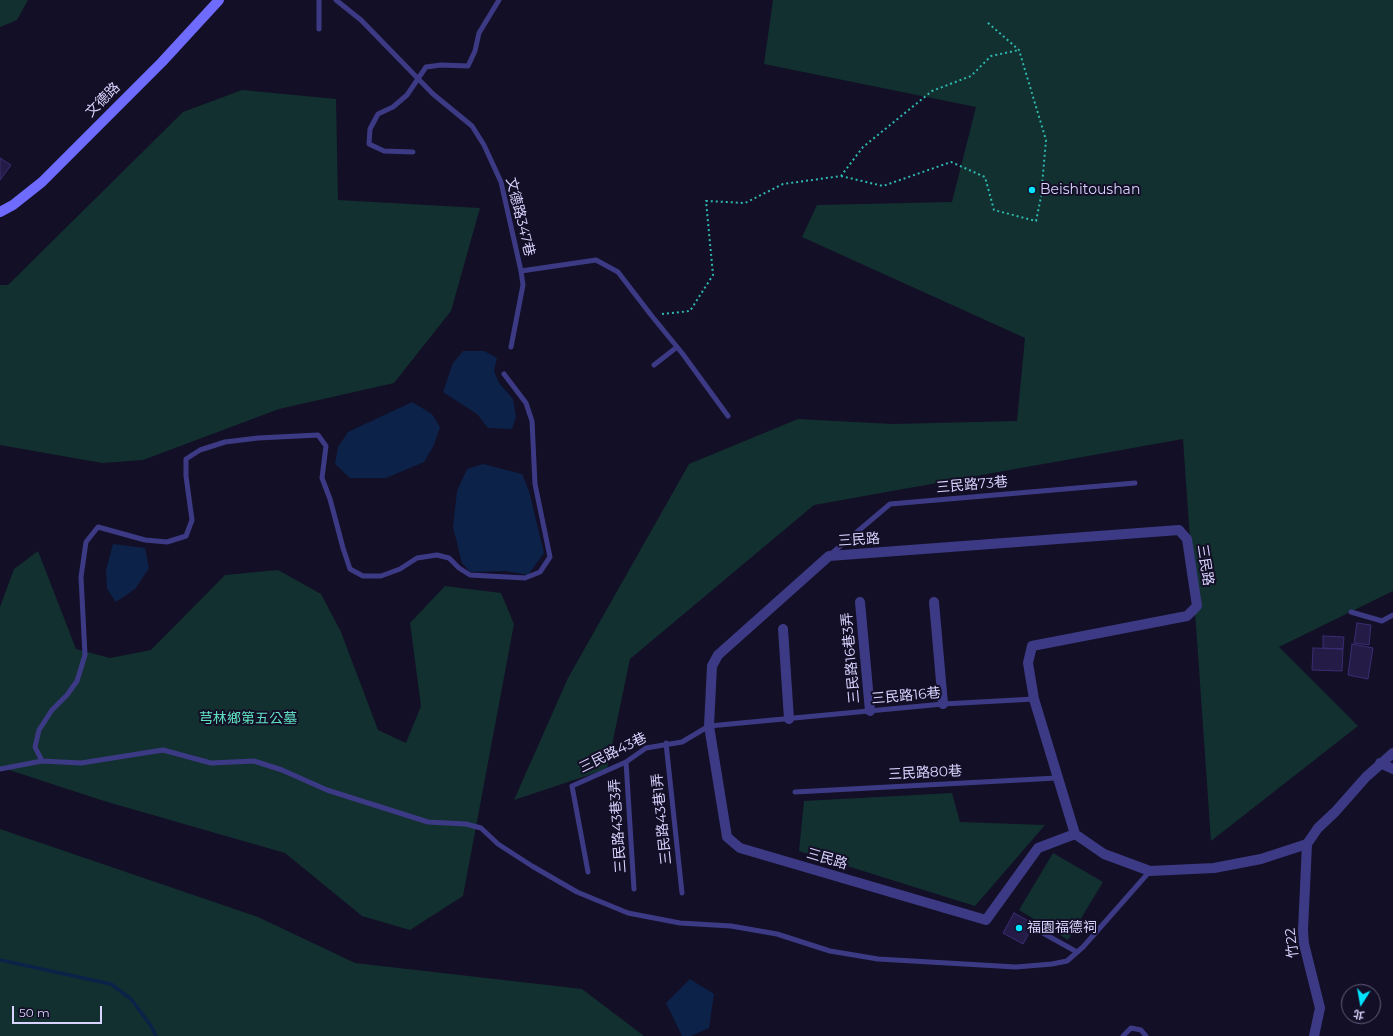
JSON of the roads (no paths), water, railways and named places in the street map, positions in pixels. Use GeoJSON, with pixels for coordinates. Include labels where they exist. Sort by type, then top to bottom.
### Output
{"type":"FeatureCollection","features":[{"type":"Feature","properties":{"kind":"main road","name":"文德路"},"geometry":{"type":"LineString","coordinates":[[0,212],[14,205],[42,182],[162,62],[219,0]]}},
{"type":"Feature","properties":{"kind":"street","name":"三民路"},"geometry":{"type":"LineString","coordinates":[[1179,530],[1187,539],[1198,606],[1186,616],[1032,646],[1028,663],[1034,698],[1075,834],[1038,848],[986,920],[740,848],[727,837],[709,726],[712,666],[718,655],[829,556],[1179,530]]}},
{"type":"Feature","properties":{"kind":"street","name":"三民路16巷3弄"},"geometry":{"type":"LineString","coordinates":[[860,602],[870,711]]}},
{"type":"Feature","properties":{"kind":"street"},"geometry":{"type":"LineString","coordinates":[[934,602],[943,704]]}},
{"type":"Feature","properties":{"kind":"street"},"geometry":{"type":"LineString","coordinates":[[783,629],[790,719]]}},
{"type":"Feature","properties":{"kind":"street"},"geometry":{"type":"LineString","coordinates":[[1075,834],[1104,854],[1150,871],[1214,868],[1261,859],[1306,844],[1318,828],[1380,763],[1393,753]]}},
{"type":"Feature","properties":{"kind":"street"},"geometry":{"type":"LineString","coordinates":[[1380,763],[1393,769]]}},
{"type":"Feature","properties":{"kind":"street","name":"竹22"},"geometry":{"type":"LineString","coordinates":[[1306,844],[1303,930],[1304,944],[1320,1008],[1314,1036]]}},
{"type":"Feature","properties":{"kind":"lane"},"geometry":{"type":"LineString","coordinates":[[319,0],[319,29]]}},
{"type":"Feature","properties":{"kind":"lane","name":"文德路347巷"},"geometry":{"type":"LineString","coordinates":[[336,0],[361,20],[433,94],[472,126],[484,145],[501,182],[521,271],[596,260],[618,272],[651,316],[678,347],[728,416]]}},
{"type":"Feature","properties":{"kind":"lane"},"geometry":{"type":"LineString","coordinates":[[413,152],[384,152],[369,144],[370,128],[378,114],[393,107],[407,95],[419,80],[426,67],[441,65],[468,66],[475,51],[479,33],[499,0]]}},
{"type":"Feature","properties":{"kind":"lane"},"geometry":{"type":"LineString","coordinates":[[511,347],[523,285],[521,271]]}},
{"type":"Feature","properties":{"kind":"lane"},"geometry":{"type":"LineString","coordinates":[[654,365],[678,347]]}},
{"type":"Feature","properties":{"kind":"lane"},"geometry":{"type":"LineString","coordinates":[[42,761],[36,747],[39,730],[52,710],[67,695],[77,681],[85,654],[82,577],[86,542],[98,527],[145,540],[167,542],[186,536],[192,520],[186,476],[186,459],[200,450],[225,442],[258,438],[318,435],[326,446],[322,478],[330,498],[350,569],[363,576],[381,576],[400,569],[417,558],[437,555],[449,558],[459,568],[470,574],[525,578],[540,572],[550,557],[535,484],[532,421],[526,403],[504,374]]}},
{"type":"Feature","properties":{"kind":"lane","name":"三民路73巷"},"geometry":{"type":"LineString","coordinates":[[829,556],[890,504],[1135,483]]}},
{"type":"Feature","properties":{"kind":"lane"},"geometry":{"type":"LineString","coordinates":[[1351,612],[1382,621],[1393,615]]}},
{"type":"Feature","properties":{"kind":"lane","name":"三民路16巷"},"geometry":{"type":"LineString","coordinates":[[709,726],[943,704],[1034,698]]}},
{"type":"Feature","properties":{"kind":"lane","name":"三民路43巷"},"geometry":{"type":"LineString","coordinates":[[588,872],[572,786],[626,762],[646,748],[666,743],[682,742],[709,726]]}},
{"type":"Feature","properties":{"kind":"lane","name":"三民路43巷1弄"},"geometry":{"type":"LineString","coordinates":[[666,743],[682,893]]}},
{"type":"Feature","properties":{"kind":"lane"},"geometry":{"type":"LineString","coordinates":[[0,769],[42,761],[81,763],[163,750],[212,763],[254,761],[282,770],[327,790],[428,822],[466,824],[481,828],[498,844],[532,866],[577,892],[628,913],[680,923],[731,926],[777,934],[847,955],[1016,967],[1052,964],[1067,960],[1077,952],[1150,871]]}},
{"type":"Feature","properties":{"kind":"lane","name":"三民路43巷3弄"},"geometry":{"type":"LineString","coordinates":[[626,762],[634,889]]}},
{"type":"Feature","properties":{"kind":"lane","name":"三民路80巷"},"geometry":{"type":"LineString","coordinates":[[795,792],[1057,778]]}},
{"type":"Feature","properties":{"kind":"lane"},"geometry":{"type":"LineString","coordinates":[[1041,932],[1077,952]]}},
{"type":"Feature","properties":{"kind":"lane"},"geometry":{"type":"LineString","coordinates":[[1123,1036],[1131,1028],[1141,1030],[1146,1036]]}},
{"type":"Feature","properties":{"kind":"water"},"geometry":{"type":"Polygon","coordinates":[[[463,351],[484,351],[497,358],[494,371],[499,383],[513,399],[516,417],[512,429],[488,428],[477,414],[443,392],[453,363],[463,351]]]}},
{"type":"Feature","properties":{"kind":"water"},"geometry":{"type":"Polygon","coordinates":[[[412,402],[432,414],[440,427],[434,445],[424,462],[386,478],[350,478],[335,464],[338,447],[348,432],[412,402]]]}},
{"type":"Feature","properties":{"kind":"water"},"geometry":{"type":"Polygon","coordinates":[[[483,464],[522,474],[529,491],[544,553],[528,575],[505,571],[470,572],[462,563],[453,527],[457,491],[467,469],[483,464]]]}},
{"type":"Feature","properties":{"kind":"water"},"geometry":{"type":"Polygon","coordinates":[[[113,544],[145,548],[149,568],[135,589],[116,602],[107,589],[106,570],[113,544]]]}},
{"type":"Feature","properties":{"kind":"water"},"geometry":{"type":"Polygon","coordinates":[[[690,979],[714,994],[709,1028],[691,1036],[682,1036],[666,1003],[690,979]]]}},
{"type":"Feature","properties":{"kind":"waterway"},"geometry":{"type":"LineString","coordinates":[[0,960],[111,984],[131,999],[151,1026],[156,1036]]}},
{"type":"Feature","properties":{"kind":"place","name":"Beishitoushan"},"geometry":{"type":"Point","coordinates":[1032,190]}},
{"type":"Feature","properties":{"kind":"place","name":"福園福德祠"},"geometry":{"type":"Point","coordinates":[1019,928]}},
{"type":"Feature","properties":{"kind":"park label","name":"芎林鄉第五公墓"},"geometry":{"type":"Point","coordinates":[248,719]}}]}
